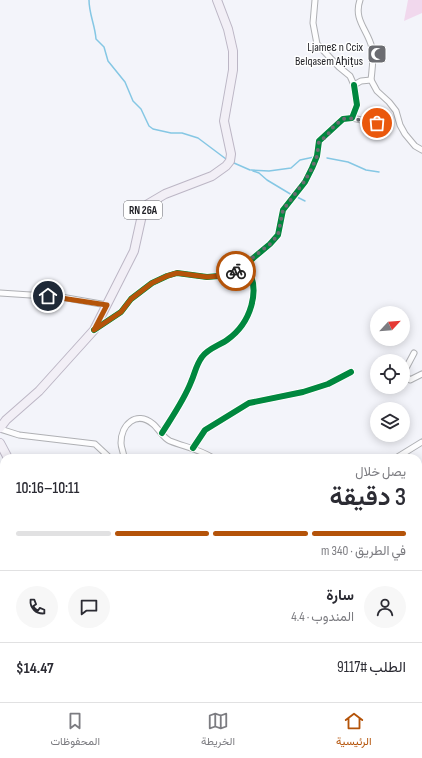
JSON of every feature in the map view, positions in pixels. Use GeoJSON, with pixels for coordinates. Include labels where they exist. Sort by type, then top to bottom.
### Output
{"type":"FeatureCollection","features":[{"type":"Feature","properties":{"kind":"main road","name":"RN 26A"},"geometry":{"type":"LineString","coordinates":[[0,429],[6,420],[39,391],[94,330],[134,251],[142,215],[148,204],[165,194],[212,176],[226,166],[230,161],[231,154],[224,121],[233,70],[233,51],[228,29],[218,1]]}},
{"type":"Feature","properties":{"kind":"main road"},"geometry":{"type":"LineString","coordinates":[[0,443],[6,454]]}},
{"type":"Feature","properties":{"kind":"street"},"geometry":{"type":"LineString","coordinates":[[315,0],[313,23],[317,44],[350,76],[354,85],[357,105],[352,118]]}},
{"type":"Feature","properties":{"kind":"street"},"geometry":{"type":"LineString","coordinates":[[360,0],[357,10],[359,20],[372,47],[373,60],[371,80],[377,91],[396,111],[400,125],[405,134],[415,146],[422,150]]}},
{"type":"Feature","properties":{"kind":"street"},"geometry":{"type":"LineString","coordinates":[[354,85],[361,81],[371,80]]}},
{"type":"Feature","properties":{"kind":"street"},"geometry":{"type":"LineString","coordinates":[[94,330],[121,312],[131,299],[152,283],[167,276],[177,273],[207,277],[219,276],[230,274],[244,265],[270,244],[278,235],[283,210],[304,182],[312,168],[317,156],[319,141],[326,137],[334,126],[343,119],[352,118],[385,125],[389,124]]}},
{"type":"Feature","properties":{"kind":"street"},"geometry":{"type":"LineString","coordinates":[[162,433],[191,383],[197,364],[204,354],[227,340],[238,331],[250,310],[254,286],[252,278],[244,265]]}},
{"type":"Feature","properties":{"kind":"street"},"geometry":{"type":"LineString","coordinates":[[0,293],[60,297],[107,305]]}},
{"type":"Feature","properties":{"kind":"street"},"geometry":{"type":"LineString","coordinates":[[414,353],[405,370],[406,376],[410,380],[422,374]]}},
{"type":"Feature","properties":{"kind":"street"},"geometry":{"type":"LineString","coordinates":[[193,448],[205,430],[249,403],[303,392],[328,384],[351,372]]}},
{"type":"Feature","properties":{"kind":"street"},"geometry":{"type":"LineString","coordinates":[[123,454],[121,444],[122,436],[132,419],[145,419],[152,423],[169,440],[193,448],[205,454]]}},
{"type":"Feature","properties":{"kind":"street"},"geometry":{"type":"LineString","coordinates":[[0,429],[19,435],[95,444],[106,454]]}},
{"type":"Feature","properties":{"kind":"street"},"geometry":{"type":"LineString","coordinates":[[402,454],[422,442]]}},
{"type":"Feature","properties":{"kind":"shaded area"},"geometry":{"type":"Polygon","coordinates":[[[408,0],[422,0],[422,13],[404,21],[408,0]]]}},
{"type":"Feature","properties":{"kind":"waterway"},"geometry":{"type":"LineString","coordinates":[[89,0],[96,39],[104,47],[108,61],[125,82],[133,101],[141,109],[149,126],[153,129],[171,133],[182,133],[198,138],[226,159]]}},
{"type":"Feature","properties":{"kind":"waterway"},"geometry":{"type":"LineString","coordinates":[[251,170],[269,171],[291,168],[300,160],[314,157]]}},
{"type":"Feature","properties":{"kind":"waterway"},"geometry":{"type":"LineString","coordinates":[[327,158],[348,162],[366,170],[379,172]]}},
{"type":"Feature","properties":{"kind":"waterway"},"geometry":{"type":"LineString","coordinates":[[234,163],[250,170]]}},
{"type":"Feature","properties":{"kind":"waterway"},"geometry":{"type":"LineString","coordinates":[[253,171],[259,173],[267,180],[292,195]]}},
{"type":"Feature","properties":{"kind":"waterway"},"geometry":{"type":"LineString","coordinates":[[297,197],[305,201]]}},
{"type":"Feature","properties":{"kind":"cycle path"},"geometry":{"type":"LineString","coordinates":[[245,265],[270,244],[278,235],[283,210],[305,182],[317,156],[319,141],[343,119],[352,118],[357,105],[354,85]]}},
{"type":"Feature","properties":{"kind":"cycle path"},"geometry":{"type":"LineString","coordinates":[[94,330],[121,312],[131,299],[152,283],[167,276],[177,273],[207,277],[219,276],[230,274],[245,265],[250,274],[253,285],[253,295],[248,316],[242,325],[227,340],[204,354],[197,366],[185,395],[162,433]]}},
{"type":"Feature","properties":{"kind":"cycle path"},"geometry":{"type":"LineString","coordinates":[[193,448],[205,430],[249,403],[303,392],[328,384],[351,372]]}},
{"type":"Feature","properties":{"kind":"way so far"},"geometry":{"type":"LineString","coordinates":[[236,271],[270,244],[278,235],[283,210],[300,188],[312,168],[317,156],[319,141],[326,137],[334,126],[343,119],[348,118],[377,123]]}},
{"type":"Feature","properties":{"kind":"place","name":"Ljameɛ n Ccix Belqasem Aḥiṭus"},"geometry":{"type":"Point","coordinates":[377,54]}},
{"type":"Feature","properties":{"kind":"route"},"geometry":{"type":"LineString","coordinates":[[48,296],[107,305],[94,330],[121,312],[131,299],[152,283],[167,276],[177,273],[207,277],[230,274],[236,271]]}}]}
